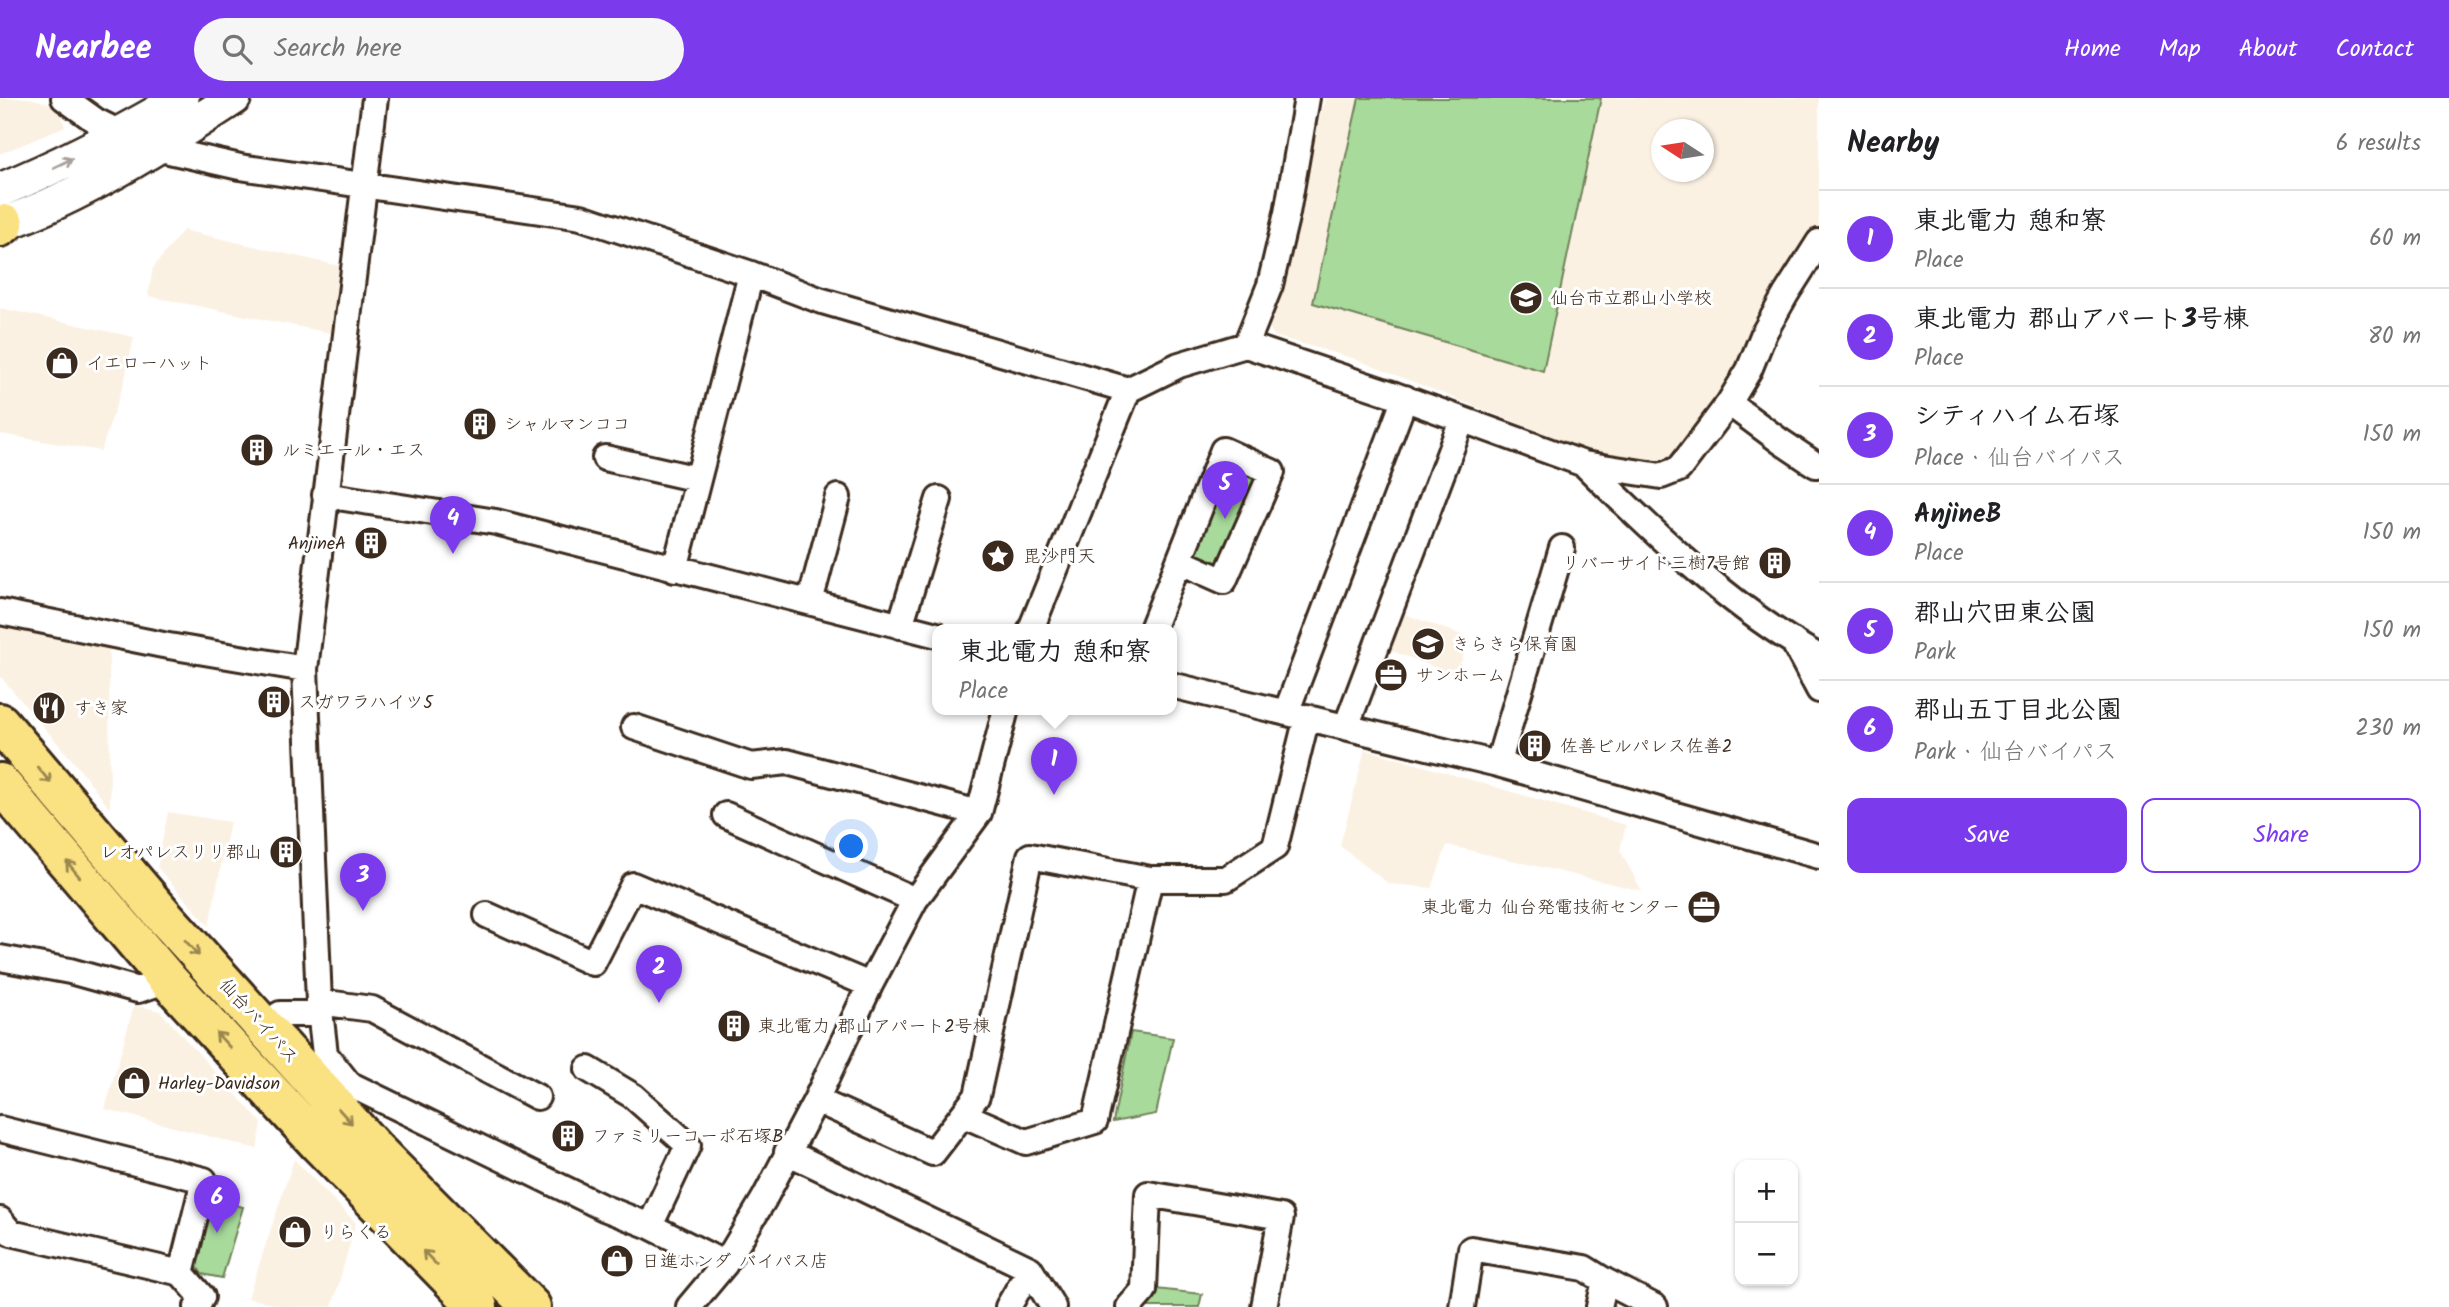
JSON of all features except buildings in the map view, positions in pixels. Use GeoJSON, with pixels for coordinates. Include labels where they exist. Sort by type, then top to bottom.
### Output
{"type":"FeatureCollection","features":[{"type":"Feature","properties":{"kind":"highway","name":"仙台バイパス"},"geometry":{"type":"LineString","coordinates":[[0,723],[163,915],[376,1151],[531,1307]]}},
{"type":"Feature","properties":{"kind":"highway"},"geometry":{"type":"LineString","coordinates":[[0,783],[168,980],[318,1143],[478,1307]]}},
{"type":"Feature","properties":{"kind":"street"},"geometry":{"type":"LineString","coordinates":[[64,98],[96,121],[156,148],[240,167],[581,217],[751,274],[819,300],[1128,390]]}},
{"type":"Feature","properties":{"kind":"street"},"geometry":{"type":"LineString","coordinates":[[1,216],[36,176],[122,134],[182,98]]}},
{"type":"Feature","properties":{"kind":"street"},"geometry":{"type":"LineString","coordinates":[[1,216],[80,190],[156,148],[234,98]]}},
{"type":"Feature","properties":{"kind":"street"},"geometry":{"type":"LineString","coordinates":[[375,98],[305,669],[319,1008],[325,1055],[349,1084],[725,1264]]}},
{"type":"Feature","properties":{"kind":"street"},"geometry":{"type":"LineString","coordinates":[[1246,345],[1270,285],[1287,213],[1307,98]]}},
{"type":"Feature","properties":{"kind":"street"},"geometry":{"type":"LineString","coordinates":[[1033,624],[1128,390],[1179,365],[1246,345],[1405,398],[1584,464],[1661,475],[1679,469],[1729,403],[1749,370],[1764,333],[1819,242]]}},
{"type":"Feature","properties":{"kind":"street"},"geometry":{"type":"LineString","coordinates":[[675,569],[751,274]]}},
{"type":"Feature","properties":{"kind":"street"},"geometry":{"type":"LineString","coordinates":[[816,1100],[933,1153],[977,1096],[1030,856],[1150,879],[1226,879],[1275,847],[1297,715],[1405,398]]}},
{"type":"Feature","properties":{"kind":"street"},"geometry":{"type":"LineString","coordinates":[[1729,403],[1816,465]]}},
{"type":"Feature","properties":{"kind":"street"},"geometry":{"type":"LineString","coordinates":[[1346,727],[1462,420]]}},
{"type":"Feature","properties":{"kind":"street"},"geometry":{"type":"LineString","coordinates":[[1154,624],[1223,450],[1272,472],[1224,581],[1179,561]]}},
{"type":"Feature","properties":{"kind":"street"},"geometry":{"type":"LineString","coordinates":[[605,458],[698,480]]}},
{"type":"Feature","properties":{"kind":"street"},"geometry":{"type":"LineString","coordinates":[[1584,464],[1643,523],[1706,578],[1819,657]]}},
{"type":"Feature","properties":{"kind":"street"},"geometry":{"type":"LineString","coordinates":[[325,495],[496,522],[932,634]]}},
{"type":"Feature","properties":{"kind":"street"},"geometry":{"type":"LineString","coordinates":[[810,602],[838,497]]}},
{"type":"Feature","properties":{"kind":"street"},"geometry":{"type":"LineString","coordinates":[[900,626],[939,499]]}},
{"type":"Feature","properties":{"kind":"street"},"geometry":{"type":"LineString","coordinates":[[1498,764],[1562,548]]}},
{"type":"Feature","properties":{"kind":"street"},"geometry":{"type":"LineString","coordinates":[[0,612],[163,645],[305,669]]}},
{"type":"Feature","properties":{"kind":"street"},"geometry":{"type":"LineString","coordinates":[[1792,640],[1819,690]]}},
{"type":"Feature","properties":{"kind":"street"},"geometry":{"type":"LineString","coordinates":[[1177,686],[1498,764],[1819,856]]}},
{"type":"Feature","properties":{"kind":"street"},"geometry":{"type":"LineString","coordinates":[[690,1307],[725,1264],[764,1199],[915,900],[979,813],[1004,715]]}},
{"type":"Feature","properties":{"kind":"street"},"geometry":{"type":"LineString","coordinates":[[634,727],[751,766],[787,762],[979,813]]}},
{"type":"Feature","properties":{"kind":"street"},"geometry":{"type":"LineString","coordinates":[[726,814],[915,900]]}},
{"type":"Feature","properties":{"kind":"street"},"geometry":{"type":"LineString","coordinates":[[964,1115],[1026,1142],[1096,1121],[1150,879]]}},
{"type":"Feature","properties":{"kind":"street"},"geometry":{"type":"LineString","coordinates":[[486,915],[593,963],[633,884],[870,985]]}},
{"type":"Feature","properties":{"kind":"street"},"geometry":{"type":"LineString","coordinates":[[0,958],[70,971],[138,990],[168,980]]}},
{"type":"Feature","properties":{"kind":"street"},"geometry":{"type":"LineString","coordinates":[[263,1026],[280,1014],[319,1008],[372,1009],[537,1097]]}},
{"type":"Feature","properties":{"kind":"street"},"geometry":{"type":"LineString","coordinates":[[588,1069],[633,1096],[688,1145],[650,1226]]}},
{"type":"Feature","properties":{"kind":"street"},"geometry":{"type":"LineString","coordinates":[[0,1129],[204,1180],[181,1273]]}},
{"type":"Feature","properties":{"kind":"street"},"geometry":{"type":"LineString","coordinates":[[787,1152],[1030,1269],[1053,1307]]}},
{"type":"Feature","properties":{"kind":"street"},"geometry":{"type":"LineString","coordinates":[[1129,1307],[1144,1290],[1149,1194],[1281,1216],[1264,1307]]}},
{"type":"Feature","properties":{"kind":"street"},"geometry":{"type":"LineString","coordinates":[[0,1220],[11,1233],[181,1273],[202,1297],[198,1307]]}},
{"type":"Feature","properties":{"kind":"street"},"geometry":{"type":"LineString","coordinates":[[1462,1307],[1471,1250],[1584,1268],[1655,1307]]}},
{"type":"Feature","properties":{"kind":"street"},"geometry":{"type":"LineString","coordinates":[[1007,1307],[1030,1269]]}},
{"type":"Feature","properties":{"kind":"street"},"geometry":{"type":"LineString","coordinates":[[1599,1307],[1605,1281]]}},
{"type":"Feature","properties":{"kind":"shaded area"},"geometry":{"type":"Polygon","coordinates":[[[0,98],[30,98],[47,103],[61,113],[65,127],[0,154],[0,98]]]}},
{"type":"Feature","properties":{"kind":"shaded area","name":"仙台市立郡山小学校"},"geometry":{"type":"Polygon","coordinates":[[[1325,98],[1819,98],[1819,229],[1811,237],[1742,368],[1667,464],[1589,451],[1352,358],[1274,336],[1267,324],[1292,248],[1305,170],[1325,98]]]}},
{"type":"Feature","properties":{"kind":"shaded area"},"geometry":{"type":"Polygon","coordinates":[[[183,230],[344,267],[335,334],[148,296],[153,268],[183,230]]]}},
{"type":"Feature","properties":{"kind":"shaded area","name":"イエローハット"},"geometry":{"type":"Polygon","coordinates":[[[0,308],[134,337],[125,379],[101,451],[0,434],[0,308]]]}},
{"type":"Feature","properties":{"kind":"shaded area","name":"きらきら保育園"},"geometry":{"type":"Polygon","coordinates":[[[1399,612],[1470,638],[1456,675],[1386,649],[1399,612]]]}},
{"type":"Feature","properties":{"kind":"shaded area"},"geometry":{"type":"Polygon","coordinates":[[[0,619],[109,644],[110,809],[0,676],[0,619]]]}},
{"type":"Feature","properties":{"kind":"shaded area"},"geometry":{"type":"Polygon","coordinates":[[[1365,749],[1626,825],[1620,850],[1642,891],[1447,845],[1432,888],[1389,884],[1340,846],[1365,749]]]}},
{"type":"Feature","properties":{"kind":"shaded area"},"geometry":{"type":"Polygon","coordinates":[[[168,812],[230,822],[209,926],[157,867],[168,812]]]}},
{"type":"Feature","properties":{"kind":"shaded area"},"geometry":{"type":"Polygon","coordinates":[[[134,1005],[160,1011],[262,1123],[257,1149],[105,1109],[134,1005]]]}},
{"type":"Feature","properties":{"kind":"shaded area"},"geometry":{"type":"Polygon","coordinates":[[[294,1159],[356,1223],[332,1307],[286,1307],[248,1298],[294,1159]]]}},
{"type":"Feature","properties":{"kind":"green space"},"geometry":{"type":"Polygon","coordinates":[[[1359,98],[1601,98],[1543,371],[1313,303],[1359,98]]]}},
{"type":"Feature","properties":{"kind":"green space"},"geometry":{"type":"Polygon","coordinates":[[[1232,468],[1250,474],[1258,486],[1218,566],[1206,564],[1195,551],[1224,473],[1232,468]]]}},
{"type":"Feature","properties":{"kind":"green space"},"geometry":{"type":"Polygon","coordinates":[[[1131,1032],[1173,1038],[1156,1114],[1113,1122],[1131,1032]]]}},
{"type":"Feature","properties":{"kind":"green space"},"geometry":{"type":"Polygon","coordinates":[[[207,1198],[243,1207],[222,1278],[202,1274],[192,1259],[207,1198]]]}},
{"type":"Feature","properties":{"kind":"green space"},"geometry":{"type":"Polygon","coordinates":[[[1156,1289],[1202,1294],[1199,1307],[1148,1307],[1156,1289]]]}},
{"type":"Feature","properties":{"kind":"place","name":"仙台市立郡山小学校"},"geometry":{"type":"Point","coordinates":[1526,298]}},
{"type":"Feature","properties":{"kind":"place","name":"イエローハット"},"geometry":{"type":"Point","coordinates":[62,363]}},
{"type":"Feature","properties":{"kind":"place","name":"シャルマンココ"},"geometry":{"type":"Point","coordinates":[480,424]}},
{"type":"Feature","properties":{"kind":"place","name":"ルミエール・エス"},"geometry":{"type":"Point","coordinates":[257,450]}},
{"type":"Feature","properties":{"kind":"place","name":"郡山穴田東公園"},"geometry":{"type":"Point","coordinates":[1225,519]}},
{"type":"Feature","properties":{"kind":"place","name":"AnjineA"},"geometry":{"type":"Point","coordinates":[371,543]}},
{"type":"Feature","properties":{"kind":"place","name":"AnjineB"},"geometry":{"type":"Point","coordinates":[453,554]}},
{"type":"Feature","properties":{"kind":"place","name":"毘沙門天"},"geometry":{"type":"Point","coordinates":[998,556]}},
{"type":"Feature","properties":{"kind":"place","name":"リバーサイド三樹7号館"},"geometry":{"type":"Point","coordinates":[1775,563]}},
{"type":"Feature","properties":{"kind":"place","name":"きらきら保育園"},"geometry":{"type":"Point","coordinates":[1428,644]}},
{"type":"Feature","properties":{"kind":"place","name":"サンホーム"},"geometry":{"type":"Point","coordinates":[1391,675]}},
{"type":"Feature","properties":{"kind":"place","name":"スガワラハイツ5"},"geometry":{"type":"Point","coordinates":[274,702]}},
{"type":"Feature","properties":{"kind":"place","name":"すき家"},"geometry":{"type":"Point","coordinates":[49,708]}},
{"type":"Feature","properties":{"kind":"place","name":"佐善ビルパレス佐善2"},"geometry":{"type":"Point","coordinates":[1535,746]}},
{"type":"Feature","properties":{"kind":"place","name":"東北電力 憩和寮"},"geometry":{"type":"Point","coordinates":[1054,795]}},
{"type":"Feature","properties":{"kind":"place","name":"レオパレスリリ郡山"},"geometry":{"type":"Point","coordinates":[286,852]}},
{"type":"Feature","properties":{"kind":"place","name":"東北電力 仙台発電技術センター"},"geometry":{"type":"Point","coordinates":[1704,907]}},
{"type":"Feature","properties":{"kind":"place","name":"シティハイム石塚"},"geometry":{"type":"Point","coordinates":[363,911]}},
{"type":"Feature","properties":{"kind":"place","name":"東北電力 郡山アパート3号棟"},"geometry":{"type":"Point","coordinates":[659,1003]}},
{"type":"Feature","properties":{"kind":"place","name":"東北電力 郡山アパート2号棟"},"geometry":{"type":"Point","coordinates":[734,1026]}},
{"type":"Feature","properties":{"kind":"place","name":"Harley-Davidson"},"geometry":{"type":"Point","coordinates":[134,1083]}},
{"type":"Feature","properties":{"kind":"place","name":"ファミリーコーポ石塚B"},"geometry":{"type":"Point","coordinates":[568,1136]}},
{"type":"Feature","properties":{"kind":"place","name":"りらくる"},"geometry":{"type":"Point","coordinates":[295,1232]}},
{"type":"Feature","properties":{"kind":"place","name":"郡山五丁目北公園"},"geometry":{"type":"Point","coordinates":[217,1233]}},
{"type":"Feature","properties":{"kind":"place","name":"日進ホンダ バイパス店"},"geometry":{"type":"Point","coordinates":[617,1261]}}]}
